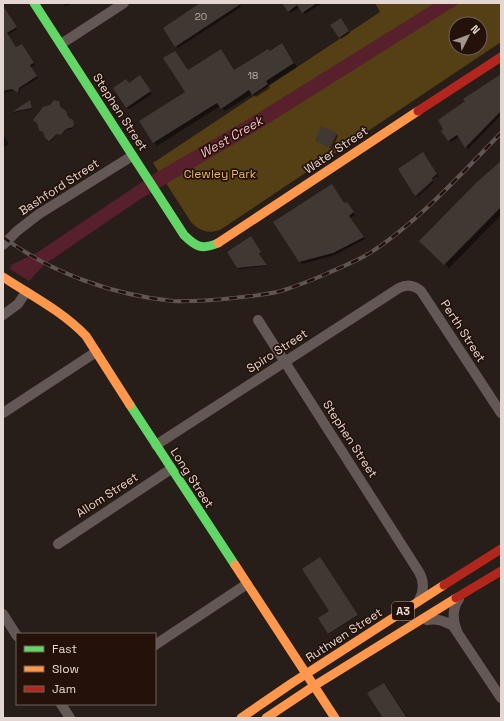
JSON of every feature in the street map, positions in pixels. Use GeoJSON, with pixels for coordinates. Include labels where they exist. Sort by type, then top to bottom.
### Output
{"type":"FeatureCollection","features":[{"type":"Feature","properties":{"kind":"main road","name":"Stephen Street"},"geometry":{"type":"LineString","coordinates":[[34,3],[184,236]]}},
{"type":"Feature","properties":{"kind":"main road","name":"Water Street"},"geometry":{"type":"LineString","coordinates":[[184,236],[191,243],[200,248],[210,247],[220,242],[501,57]]}},
{"type":"Feature","properties":{"kind":"main road","name":"Long Street"},"geometry":{"type":"LineString","coordinates":[[3,277],[61,313],[78,326],[86,336],[171,469],[335,718]]}},
{"type":"Feature","properties":{"kind":"main road","name":"Ruthven Street"},"geometry":{"type":"LineString","coordinates":[[241,718],[306,674],[501,549]]}},
{"type":"Feature","properties":{"kind":"main road","name":"A3"},"geometry":{"type":"LineString","coordinates":[[266,718],[314,686],[501,571]]}},
{"type":"Feature","properties":{"kind":"street"},"geometry":{"type":"LineString","coordinates":[[61,44],[124,3]]}},
{"type":"Feature","properties":{"kind":"street","name":"Bashford Street"},"geometry":{"type":"LineString","coordinates":[[3,245],[17,231],[40,214],[132,156]]}},
{"type":"Feature","properties":{"kind":"street","name":"Spiro Street"},"geometry":{"type":"LineString","coordinates":[[156,445],[399,288],[406,285],[414,286]]}},
{"type":"Feature","properties":{"kind":"street","name":"Perth Street"},"geometry":{"type":"LineString","coordinates":[[414,286],[421,291],[501,413]]}},
{"type":"Feature","properties":{"kind":"street"},"geometry":{"type":"LineString","coordinates":[[3,315],[18,304],[26,292]]}},
{"type":"Feature","properties":{"kind":"street","name":"Stephen Street"},"geometry":{"type":"LineString","coordinates":[[258,320],[419,572],[424,578],[431,582],[436,584],[446,584]]}},
{"type":"Feature","properties":{"kind":"street"},"geometry":{"type":"LineString","coordinates":[[3,413],[96,352]]}},
{"type":"Feature","properties":{"kind":"street","name":"Allom Street"},"geometry":{"type":"LineString","coordinates":[[58,544],[171,469]]}},
{"type":"Feature","properties":{"kind":"street","name":"Stephen Street"},"geometry":{"type":"LineString","coordinates":[[418,602],[421,597],[423,587],[419,572]]}},
{"type":"Feature","properties":{"kind":"street"},"geometry":{"type":"LineString","coordinates":[[156,644],[247,584]]}},
{"type":"Feature","properties":{"kind":"street"},"geometry":{"type":"LineString","coordinates":[[457,631],[454,625],[453,614],[456,603],[462,595]]}},
{"type":"Feature","properties":{"kind":"street"},"geometry":{"type":"LineString","coordinates":[[3,614],[16,634]]}},
{"type":"Feature","properties":{"kind":"street"},"geometry":{"type":"LineString","coordinates":[[421,620],[443,620],[453,626],[501,698]]}},
{"type":"Feature","properties":{"kind":"street"},"geometry":{"type":"LineString","coordinates":[[62,705],[70,718]]}},
{"type":"Feature","properties":{"kind":"green space","name":"Clewley Park"},"geometry":{"type":"Polygon","coordinates":[[[375,3],[501,3],[501,42],[488,51],[488,16],[448,16],[448,56],[480,56],[220,230],[207,232],[201,230],[191,222],[153,163],[380,12],[375,3]]]}},
{"type":"Feature","properties":{"kind":"water","name":"West Creek"},"geometry":{"type":"Polygon","coordinates":[[[435,3],[460,3],[258,130],[142,198],[45,264],[29,281],[10,269],[11,265],[38,252],[157,172],[250,118],[435,3]]]}},
{"type":"Feature","properties":{"kind":"building"},"geometry":{"type":"Polygon","coordinates":[[[200,3],[242,3],[175,47],[163,28],[200,3]]]}},
{"type":"Feature","properties":{"kind":"building"},"geometry":{"type":"Polygon","coordinates":[[[282,3],[317,3],[302,13],[297,5],[288,12],[282,3]]]}},
{"type":"Feature","properties":{"kind":"building"},"geometry":{"type":"Polygon","coordinates":[[[3,6],[17,27],[7,33],[16,47],[22,44],[34,63],[30,65],[37,76],[19,88],[18,93],[12,89],[3,91],[3,6]]]}},
{"type":"Feature","properties":{"kind":"building"},"geometry":{"type":"Polygon","coordinates":[[[341,18],[349,31],[339,38],[330,25],[341,18]]]}},
{"type":"Feature","properties":{"kind":"building"},"geometry":{"type":"Polygon","coordinates":[[[282,43],[294,63],[266,81],[268,84],[252,95],[249,90],[221,109],[217,103],[153,143],[139,121],[185,92],[163,58],[175,51],[188,70],[221,49],[234,70],[268,49],[270,51],[282,43]]]}},
{"type":"Feature","properties":{"kind":"building"},"geometry":{"type":"Polygon","coordinates":[[[501,74],[501,111],[465,148],[457,135],[448,141],[441,131],[443,129],[438,120],[465,101],[463,99],[501,74]]]}},
{"type":"Feature","properties":{"kind":"building"},"geometry":{"type":"Polygon","coordinates":[[[140,75],[151,91],[126,108],[113,88],[126,79],[129,83],[140,75]]]}},
{"type":"Feature","properties":{"kind":"building"},"geometry":{"type":"Polygon","coordinates":[[[30,100],[32,108],[12,112],[30,100]]]}},
{"type":"Feature","properties":{"kind":"building"},"geometry":{"type":"Polygon","coordinates":[[[54,100],[59,101],[61,107],[66,111],[69,118],[73,120],[74,124],[73,127],[66,129],[61,135],[56,134],[49,141],[45,138],[43,132],[39,130],[37,123],[33,120],[43,107],[50,105],[54,100]]]}},
{"type":"Feature","properties":{"kind":"building"},"geometry":{"type":"Polygon","coordinates":[[[321,126],[337,133],[330,148],[315,141],[321,126]]]}},
{"type":"Feature","properties":{"kind":"building"},"geometry":{"type":"Polygon","coordinates":[[[423,152],[437,174],[432,178],[433,180],[415,196],[398,169],[423,152]]]}},
{"type":"Feature","properties":{"kind":"building"},"geometry":{"type":"Polygon","coordinates":[[[501,161],[501,207],[444,265],[419,241],[477,182],[501,161]]]}},
{"type":"Feature","properties":{"kind":"building"},"geometry":{"type":"Polygon","coordinates":[[[332,184],[344,203],[347,202],[354,212],[349,216],[364,237],[333,253],[299,262],[273,222],[332,184]]]}},
{"type":"Feature","properties":{"kind":"building"},"geometry":{"type":"Polygon","coordinates":[[[251,236],[261,252],[259,254],[267,265],[237,268],[227,252],[251,236]]]}},
{"type":"Feature","properties":{"kind":"building"},"geometry":{"type":"Polygon","coordinates":[[[320,557],[358,615],[328,634],[318,618],[329,611],[302,569],[320,557]]]}},
{"type":"Feature","properties":{"kind":"building"},"geometry":{"type":"Polygon","coordinates":[[[384,683],[407,718],[383,718],[367,693],[384,683]]]}},
{"type":"Feature","properties":{"kind":"railway"},"geometry":{"type":"LineString","coordinates":[[3,237],[41,261],[62,271],[106,288],[128,294],[173,301],[188,301],[234,298],[275,292],[310,281],[370,253],[406,227],[455,181],[501,133]]}},
{"type":"Feature","properties":{"kind":"traffic: fast"},"geometry":{"type":"LineString","coordinates":[[34,3],[184,235],[196,245],[203,247],[218,243]]}},
{"type":"Feature","properties":{"kind":"traffic: fast"},"geometry":{"type":"LineString","coordinates":[[130,405],[235,565]]}},
{"type":"Feature","properties":{"kind":"traffic: slow"},"geometry":{"type":"LineString","coordinates":[[218,243],[418,111]]}},
{"type":"Feature","properties":{"kind":"traffic: slow"},"geometry":{"type":"LineString","coordinates":[[3,277],[57,311],[86,336],[130,405]]}},
{"type":"Feature","properties":{"kind":"traffic: slow"},"geometry":{"type":"LineString","coordinates":[[235,565],[335,718]]}},
{"type":"Feature","properties":{"kind":"traffic: slow"},"geometry":{"type":"LineString","coordinates":[[241,718],[292,683],[444,585]]}},
{"type":"Feature","properties":{"kind":"traffic: slow"},"geometry":{"type":"LineString","coordinates":[[266,718],[314,686],[456,598]]}},
{"type":"Feature","properties":{"kind":"traffic: jam"},"geometry":{"type":"LineString","coordinates":[[418,111],[501,57]]}},
{"type":"Feature","properties":{"kind":"traffic: jam"},"geometry":{"type":"LineString","coordinates":[[444,585],[501,549]]}},
{"type":"Feature","properties":{"kind":"traffic: jam"},"geometry":{"type":"LineString","coordinates":[[456,598],[501,571]]}}]}
